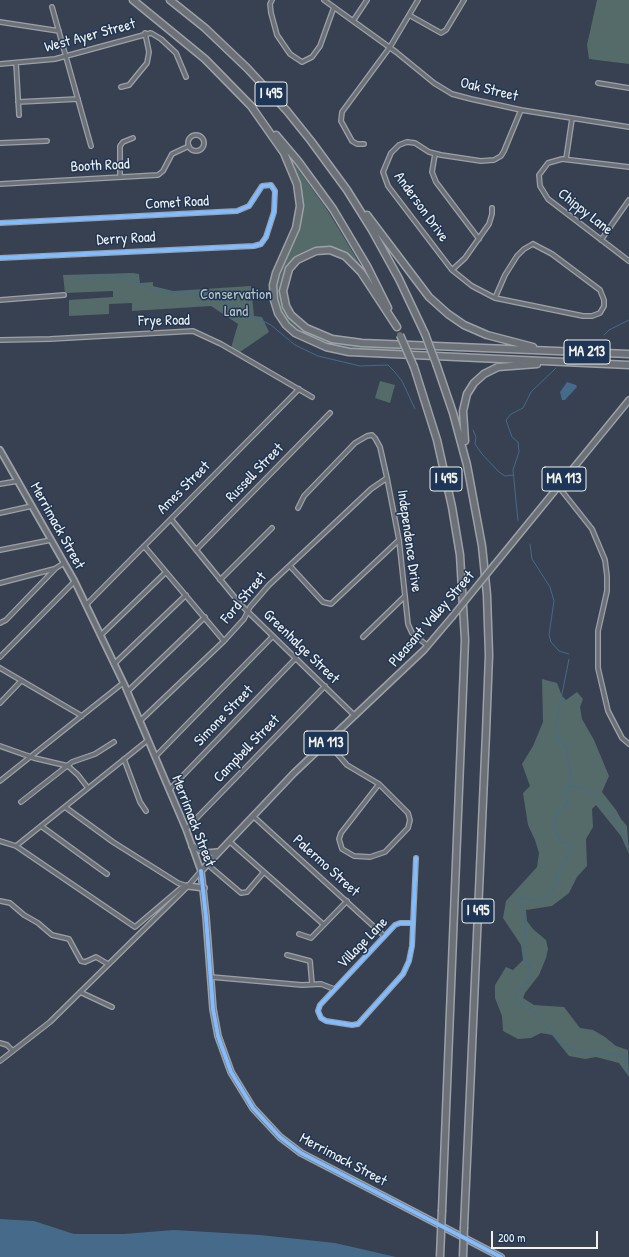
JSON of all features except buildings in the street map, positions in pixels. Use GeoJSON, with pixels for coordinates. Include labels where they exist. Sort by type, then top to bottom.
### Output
{"type":"FeatureCollection","features":[{"type":"Feature","properties":{"kind":"highway","name":"I 495"},"geometry":{"type":"LineString","coordinates":[[133,0],[199,54],[251,106],[298,161],[333,209],[367,266],[397,327],[414,367],[437,440],[452,506],[460,555],[465,633],[464,693],[440,1257]]}},
{"type":"Feature","properties":{"kind":"highway","name":"I 495"},"geometry":{"type":"LineString","coordinates":[[170,0],[221,44],[271,94],[311,141],[355,202],[399,280],[424,334],[453,413],[467,465],[482,546],[487,595],[489,655],[463,1257]]}},
{"type":"Feature","properties":{"kind":"highway"},"geometry":{"type":"LineString","coordinates":[[251,106],[284,153],[297,184],[300,206],[296,228],[276,273],[273,284],[274,300],[278,313],[286,325],[295,333],[321,346],[349,352],[597,363]]}},
{"type":"Feature","properties":{"kind":"highway"},"geometry":{"type":"LineString","coordinates":[[355,202],[429,297],[448,314],[464,325],[487,336],[544,350]]}},
{"type":"Feature","properties":{"kind":"highway"},"geometry":{"type":"LineString","coordinates":[[397,327],[361,272],[345,256],[324,250],[310,252],[297,260],[289,269],[283,291],[286,306],[291,315],[300,324],[324,336],[355,342],[544,350]]}},
{"type":"Feature","properties":{"kind":"highway","name":"MA 213"},"geometry":{"type":"LineString","coordinates":[[544,350],[629,354]]}},
{"type":"Feature","properties":{"kind":"highway"},"geometry":{"type":"LineString","coordinates":[[467,465],[462,426],[463,411],[469,390],[480,376],[503,366],[597,363]]}},
{"type":"Feature","properties":{"kind":"highway","name":"MA 213"},"geometry":{"type":"LineString","coordinates":[[597,363],[629,365]]}},
{"type":"Feature","properties":{"kind":"main road","name":"Pleasant Valley Street"},"geometry":{"type":"LineString","coordinates":[[201,871],[253,816],[327,742],[428,646],[629,400]]}},
{"type":"Feature","properties":{"kind":"main road","name":"Merrimack Street"},"geometry":{"type":"LineString","coordinates":[[0,450],[86,604],[128,692],[186,829],[201,871],[204,888],[214,1016],[220,1042],[229,1066],[242,1092],[268,1125],[282,1138],[310,1158],[501,1257]]}},
{"type":"Feature","properties":{"kind":"main road"},"geometry":{"type":"LineString","coordinates":[[192,846],[206,854],[218,852]]}},
{"type":"Feature","properties":{"kind":"main road"},"geometry":{"type":"LineString","coordinates":[[188,886],[204,888]]}},
{"type":"Feature","properties":{"kind":"street"},"geometry":{"type":"LineString","coordinates":[[272,0],[271,13],[276,35],[290,54],[302,62],[312,57],[320,46],[334,7]]}},
{"type":"Feature","properties":{"kind":"street","name":"Oak Street"},"geometry":{"type":"LineString","coordinates":[[324,0],[390,47],[445,90],[471,99],[521,110],[629,127]]}},
{"type":"Feature","properties":{"kind":"street"},"geometry":{"type":"LineString","coordinates":[[353,21],[367,0]]}},
{"type":"Feature","properties":{"kind":"street"},"geometry":{"type":"LineString","coordinates":[[364,144],[357,144],[352,141],[341,121],[340,116],[390,47],[418,0]]}},
{"type":"Feature","properties":{"kind":"street"},"geometry":{"type":"LineString","coordinates":[[409,15],[441,33],[446,30],[464,0]]}},
{"type":"Feature","properties":{"kind":"street"},"geometry":{"type":"LineString","coordinates":[[52,7],[91,146]]}},
{"type":"Feature","properties":{"kind":"street"},"geometry":{"type":"LineString","coordinates":[[0,22],[59,31]]}},
{"type":"Feature","properties":{"kind":"street"},"geometry":{"type":"LineString","coordinates":[[121,87],[129,85],[147,63],[149,52],[144,33]]}},
{"type":"Feature","properties":{"kind":"street","name":"West Ayer Street"},"geometry":{"type":"LineString","coordinates":[[0,64],[49,60],[144,33],[154,33],[176,53],[186,77]]}},
{"type":"Feature","properties":{"kind":"street"},"geometry":{"type":"LineString","coordinates":[[16,63],[19,115]]}},
{"type":"Feature","properties":{"kind":"street"},"geometry":{"type":"LineString","coordinates":[[598,83],[629,88]]}},
{"type":"Feature","properties":{"kind":"street"},"geometry":{"type":"LineString","coordinates":[[18,102],[78,99]]}},
{"type":"Feature","properties":{"kind":"street","name":"Anderson Drive"},"geometry":{"type":"LineString","coordinates":[[495,298],[514,261],[524,248],[533,244],[545,249],[596,286],[600,290],[604,306],[600,313],[589,317],[495,298],[472,286],[452,270],[388,186],[383,172],[391,153],[404,143],[415,143],[435,154],[481,161],[497,158],[504,151],[510,140],[521,110]]}},
{"type":"Feature","properties":{"kind":"street"},"geometry":{"type":"LineString","coordinates":[[566,159],[572,119]]}},
{"type":"Feature","properties":{"kind":"street","name":"Booth Road"},"geometry":{"type":"LineString","coordinates":[[192,135],[199,135],[203,140],[203,146],[199,150],[193,150],[188,146],[188,140],[192,135]]}},
{"type":"Feature","properties":{"kind":"street"},"geometry":{"type":"LineString","coordinates":[[120,177],[119,149],[123,142],[133,138]]}},
{"type":"Feature","properties":{"kind":"street"},"geometry":{"type":"LineString","coordinates":[[0,143],[47,141]]}},
{"type":"Feature","properties":{"kind":"street","name":"Booth Road"},"geometry":{"type":"LineString","coordinates":[[0,184],[158,175],[163,171],[172,154],[188,146]]}},
{"type":"Feature","properties":{"kind":"street"},"geometry":{"type":"LineString","coordinates":[[435,154],[432,166],[433,177],[478,238]]}},
{"type":"Feature","properties":{"kind":"street","name":"Chippy Lane"},"geometry":{"type":"LineString","coordinates":[[629,167],[566,159],[552,161],[539,175],[543,193],[548,199],[629,261]]}},
{"type":"Feature","properties":{"kind":"street","name":"Comet Road"},"geometry":{"type":"LineString","coordinates":[[0,223],[237,211],[247,208],[260,188],[264,185],[269,185],[275,191],[274,216],[265,240],[254,246]]}},
{"type":"Feature","properties":{"kind":"street"},"geometry":{"type":"LineString","coordinates":[[601,240],[629,200]]}},
{"type":"Feature","properties":{"kind":"street"},"geometry":{"type":"LineString","coordinates":[[452,270],[462,261],[491,219],[492,208]]}},
{"type":"Feature","properties":{"kind":"street","name":"Derry Road"},"geometry":{"type":"LineString","coordinates":[[0,258],[254,246]]}},
{"type":"Feature","properties":{"kind":"street"},"geometry":{"type":"LineString","coordinates":[[0,300],[64,295]]}},
{"type":"Feature","properties":{"kind":"street","name":"Frye Road"},"geometry":{"type":"LineString","coordinates":[[0,340],[50,339],[193,331],[221,344],[312,397]]}},
{"type":"Feature","properties":{"kind":"street","name":"Ames Street"},"geometry":{"type":"LineString","coordinates":[[86,604],[299,389]]}},
{"type":"Feature","properties":{"kind":"street","name":"Russell Street"},"geometry":{"type":"LineString","coordinates":[[196,550],[330,413]]}},
{"type":"Feature","properties":{"kind":"street","name":"Independence Drive"},"geometry":{"type":"LineString","coordinates":[[298,508],[309,490],[355,443],[372,435],[378,442],[387,478],[399,540],[410,629],[416,637],[428,646]]}},
{"type":"Feature","properties":{"kind":"street","name":"Ford Street"},"geometry":{"type":"LineString","coordinates":[[140,722],[224,641],[244,619],[259,596],[371,490],[387,478]]}},
{"type":"Feature","properties":{"kind":"street"},"geometry":{"type":"LineString","coordinates":[[0,484],[18,481]]}},
{"type":"Feature","properties":{"kind":"street"},"geometry":{"type":"LineString","coordinates":[[558,486],[592,529],[605,560],[608,576],[607,591],[598,631],[598,668],[608,711],[622,738],[629,744]]}},
{"type":"Feature","properties":{"kind":"street"},"geometry":{"type":"LineString","coordinates":[[0,513],[32,506]]}},
{"type":"Feature","properties":{"kind":"street","name":"Greenhalge Street"},"geometry":{"type":"LineString","coordinates":[[171,519],[220,580],[248,611],[355,716]]}},
{"type":"Feature","properties":{"kind":"street"},"geometry":{"type":"LineString","coordinates":[[220,580],[272,528]]}},
{"type":"Feature","properties":{"kind":"street"},"geometry":{"type":"LineString","coordinates":[[0,550],[51,540]]}},
{"type":"Feature","properties":{"kind":"street"},"geometry":{"type":"LineString","coordinates":[[290,566],[323,602],[331,604],[399,540]]}},
{"type":"Feature","properties":{"kind":"street"},"geometry":{"type":"LineString","coordinates":[[144,546],[224,641]]}},
{"type":"Feature","properties":{"kind":"street"},"geometry":{"type":"LineString","coordinates":[[0,623],[6,620],[56,568],[64,563]]}},
{"type":"Feature","properties":{"kind":"street"},"geometry":{"type":"LineString","coordinates":[[0,583],[56,568]]}},
{"type":"Feature","properties":{"kind":"street"},"geometry":{"type":"LineString","coordinates":[[101,635],[166,572]]}},
{"type":"Feature","properties":{"kind":"street"},"geometry":{"type":"LineString","coordinates":[[0,657],[74,582]]}},
{"type":"Feature","properties":{"kind":"street"},"geometry":{"type":"LineString","coordinates":[[114,664],[186,596]]}},
{"type":"Feature","properties":{"kind":"street"},"geometry":{"type":"LineString","coordinates":[[363,637],[405,596]]}},
{"type":"Feature","properties":{"kind":"street"},"geometry":{"type":"LineString","coordinates":[[128,692],[205,618]]}},
{"type":"Feature","properties":{"kind":"street"},"geometry":{"type":"LineString","coordinates":[[155,757],[273,636]]}},
{"type":"Feature","properties":{"kind":"street","name":"Simone Street"},"geometry":{"type":"LineString","coordinates":[[169,790],[296,658]]}},
{"type":"Feature","properties":{"kind":"street"},"geometry":{"type":"LineString","coordinates":[[0,668],[82,716]]}},
{"type":"Feature","properties":{"kind":"street"},"geometry":{"type":"LineString","coordinates":[[0,703],[21,680]]}},
{"type":"Feature","properties":{"kind":"street"},"geometry":{"type":"LineString","coordinates":[[0,781],[123,683]]}},
{"type":"Feature","properties":{"kind":"street","name":"Campbell Street"},"geometry":{"type":"LineString","coordinates":[[186,829],[325,686]]}},
{"type":"Feature","properties":{"kind":"street"},"geometry":{"type":"LineString","coordinates":[[16,846],[148,740]]}},
{"type":"Feature","properties":{"kind":"street"},"geometry":{"type":"LineString","coordinates":[[21,802],[80,758],[95,754],[114,742]]}},
{"type":"Feature","properties":{"kind":"street"},"geometry":{"type":"LineString","coordinates":[[327,742],[347,765],[378,784],[408,813],[410,820],[408,828],[385,852],[370,857],[354,856],[342,849],[339,839],[341,833],[378,784]]}},
{"type":"Feature","properties":{"kind":"street"},"geometry":{"type":"LineString","coordinates":[[0,746],[31,757],[68,766],[78,775],[88,788]]}},
{"type":"Feature","properties":{"kind":"street"},"geometry":{"type":"LineString","coordinates":[[124,759],[140,802],[146,812]]}},
{"type":"Feature","properties":{"kind":"street"},"geometry":{"type":"LineString","coordinates":[[136,806],[140,802]]}},
{"type":"Feature","properties":{"kind":"street"},"geometry":{"type":"LineString","coordinates":[[65,807],[113,842],[178,883],[188,886]]}},
{"type":"Feature","properties":{"kind":"street","name":"Palermo Street"},"geometry":{"type":"LineString","coordinates":[[253,816],[382,934]]}},
{"type":"Feature","properties":{"kind":"street"},"geometry":{"type":"LineString","coordinates":[[41,826],[107,874]]}},
{"type":"Feature","properties":{"kind":"street"},"geometry":{"type":"LineString","coordinates":[[0,841],[16,846],[135,927],[181,888],[188,886]]}},
{"type":"Feature","properties":{"kind":"street"},"geometry":{"type":"LineString","coordinates":[[229,841],[324,924]]}},
{"type":"Feature","properties":{"kind":"street"},"geometry":{"type":"LineString","coordinates":[[334,990],[319,1007],[319,1017],[326,1021],[352,1025],[358,1024],[395,985],[407,967],[412,946],[416,858]]}},
{"type":"Feature","properties":{"kind":"street"},"geometry":{"type":"LineString","coordinates":[[207,864],[241,893],[247,892],[264,872]]}},
{"type":"Feature","properties":{"kind":"street"},"geometry":{"type":"LineString","coordinates":[[0,1061],[50,1022],[188,886],[201,871]]}},
{"type":"Feature","properties":{"kind":"street"},"geometry":{"type":"LineString","coordinates":[[0,900],[10,903],[52,935],[69,939],[81,961],[85,962],[96,957],[108,964]]}},
{"type":"Feature","properties":{"kind":"street"},"geometry":{"type":"LineString","coordinates":[[299,934],[311,938],[347,901]]}},
{"type":"Feature","properties":{"kind":"street","name":"Village Lane"},"geometry":{"type":"LineString","coordinates":[[210,977],[302,985],[325,984],[334,990],[395,925],[400,923],[412,923]]}},
{"type":"Feature","properties":{"kind":"street"},"geometry":{"type":"LineString","coordinates":[[287,956],[310,961],[312,984]]}},
{"type":"Feature","properties":{"kind":"street"},"geometry":{"type":"LineString","coordinates":[[80,992],[112,1007]]}},
{"type":"Feature","properties":{"kind":"street"},"geometry":{"type":"LineString","coordinates":[[0,1043],[7,1045],[13,1051]]}},
{"type":"Feature","properties":{"kind":"green space"},"geometry":{"type":"Polygon","coordinates":[[[597,0],[629,0],[629,64],[589,59],[587,45],[597,0]]]}},
{"type":"Feature","properties":{"kind":"green space"},"geometry":{"type":"Polygon","coordinates":[[[292,161],[328,211],[367,276],[355,260],[349,255],[327,248],[291,266],[284,303],[308,331],[317,336],[353,345],[399,347],[402,353],[340,349],[305,337],[289,325],[283,317],[276,295],[277,282],[296,234],[302,197],[292,161]]]}},
{"type":"Feature","properties":{"kind":"green space","name":"Conservation Land"},"geometry":{"type":"Polygon","coordinates":[[[139,274],[140,283],[153,282],[153,286],[173,291],[251,286],[254,316],[262,317],[269,332],[240,352],[231,348],[238,324],[211,306],[132,311],[132,303],[109,304],[109,314],[69,316],[69,300],[113,297],[113,291],[65,293],[63,275],[139,274]]]}},
{"type":"Feature","properties":{"kind":"green space"},"geometry":{"type":"Polygon","coordinates":[[[380,381],[395,385],[390,403],[375,398],[380,381]]]}},
{"type":"Feature","properties":{"kind":"green space"},"geometry":{"type":"Polygon","coordinates":[[[542,679],[557,683],[562,696],[566,700],[577,692],[583,699],[580,707],[582,719],[594,740],[609,776],[602,792],[627,826],[629,854],[621,836],[596,805],[592,809],[593,827],[586,839],[587,866],[577,877],[569,893],[552,906],[526,910],[527,921],[533,929],[546,940],[548,949],[539,975],[525,993],[523,998],[534,1005],[564,1007],[580,1028],[593,1030],[616,1046],[628,1050],[629,1077],[619,1063],[596,1057],[585,1059],[569,1056],[552,1035],[541,1033],[531,1038],[518,1039],[503,1031],[502,1016],[495,998],[495,985],[506,967],[513,970],[523,960],[521,945],[503,918],[506,901],[537,867],[539,853],[528,825],[523,793],[530,786],[522,764],[533,746],[543,722],[542,679]]]}},
{"type":"Feature","properties":{"kind":"water"},"geometry":{"type":"Polygon","coordinates":[[[567,382],[576,385],[577,387],[565,400],[562,400],[560,392],[567,382]]]}},
{"type":"Feature","properties":{"kind":"water"},"geometry":{"type":"Polygon","coordinates":[[[0,1219],[34,1221],[74,1234],[124,1234],[174,1230],[260,1235],[335,1243],[396,1257],[0,1257],[0,1219]]]}},
{"type":"Feature","properties":{"kind":"waterway"},"geometry":{"type":"LineString","coordinates":[[73,279],[127,276],[150,289],[174,293],[195,293],[213,296],[271,325],[295,345],[318,356],[360,366],[388,365],[402,381],[415,409]]}},
{"type":"Feature","properties":{"kind":"waterway"},"geometry":{"type":"LineString","coordinates":[[604,335],[609,330],[629,320]]}},
{"type":"Feature","properties":{"kind":"waterway"},"geometry":{"type":"LineString","coordinates":[[518,521],[513,470],[519,452],[518,442],[512,437],[506,420],[511,414],[523,408],[531,392],[556,368]]}},
{"type":"Feature","properties":{"kind":"waterway"},"geometry":{"type":"LineString","coordinates":[[473,430],[476,437],[475,444],[482,454],[499,472],[505,476],[514,475]]}},
{"type":"Feature","properties":{"kind":"waterway"},"geometry":{"type":"LineString","coordinates":[[530,544],[532,559],[550,587],[554,601],[549,635],[551,642],[559,651],[569,654]]}},
{"type":"Feature","properties":{"kind":"waterway"},"geometry":{"type":"LineString","coordinates":[[569,659],[558,714],[556,736],[558,740],[563,742],[567,751],[572,781],[569,787]]}},
{"type":"Feature","properties":{"kind":"waterway"},"geometry":{"type":"LineString","coordinates":[[629,847],[611,812],[589,790],[578,787],[568,787],[564,791],[568,804],[560,810],[553,824],[560,842],[571,844],[571,850],[558,873],[554,889],[548,896],[540,902],[521,898],[519,902],[525,913],[524,954],[532,976],[517,994],[518,1001],[527,1009],[533,1010],[557,1038],[559,1043],[570,1046],[571,1049],[580,1053],[609,1053],[627,1057],[625,1069],[629,1071]]}},
{"type":"Feature","properties":{"kind":"cycle path"},"geometry":{"type":"LineString","coordinates":[[0,223],[237,211],[249,206],[262,186],[271,185],[275,191],[274,212],[266,237],[261,244],[254,246],[0,258]]}},
{"type":"Feature","properties":{"kind":"cycle path"},"geometry":{"type":"LineString","coordinates":[[412,923],[400,923],[395,925],[320,1005],[318,1011],[321,1018],[326,1021],[352,1025],[358,1024],[403,974],[409,961],[412,946],[416,858]]}},
{"type":"Feature","properties":{"kind":"cycle path"},"geometry":{"type":"LineString","coordinates":[[201,871],[213,1009],[218,1036],[231,1072],[253,1108],[280,1137],[301,1153],[501,1257]]}}]}
